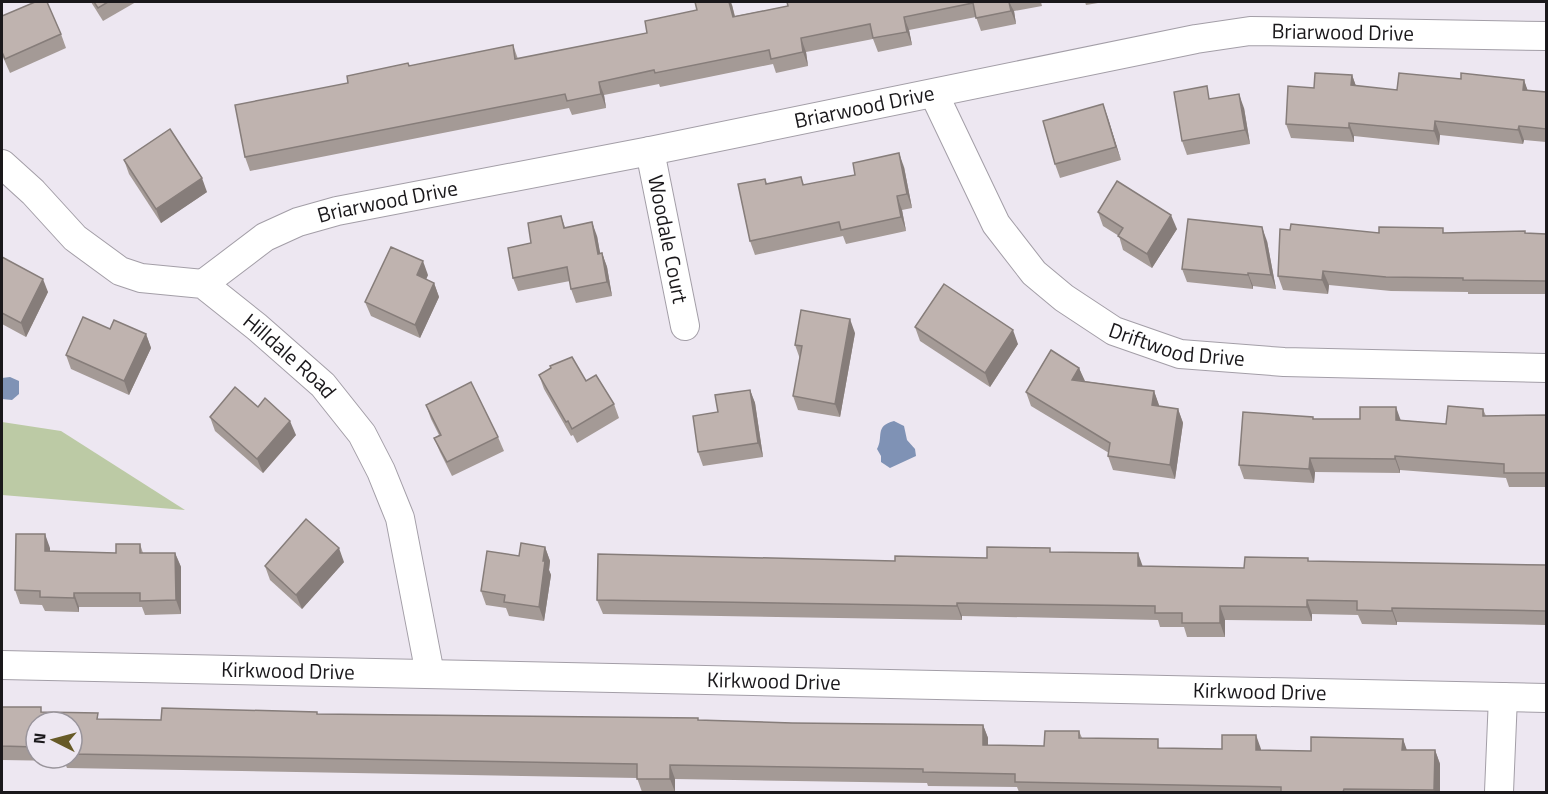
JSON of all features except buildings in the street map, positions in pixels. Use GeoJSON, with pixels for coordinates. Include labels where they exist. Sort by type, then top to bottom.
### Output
{"type":"FeatureCollection","features":[{"type":"Feature","properties":{"kind":"street","name":"Briarwood Drive"},"geometry":{"type":"LineString","coordinates":[[203,284],[265,237],[298,222],[338,212],[934,94],[1196,39],[1250,32],[1546,36]]}},
{"type":"Feature","properties":{"kind":"street","name":"Driftwood Drive"},"geometry":{"type":"LineString","coordinates":[[934,94],[996,224],[1042,279],[1064,298],[1114,331],[1180,354],[1284,362],[1546,368]]}},
{"type":"Feature","properties":{"kind":"street","name":"Woodale Court"},"geometry":{"type":"LineString","coordinates":[[650,151],[685,326]]}},
{"type":"Feature","properties":{"kind":"street"},"geometry":{"type":"LineString","coordinates":[[2,164],[33,192],[75,238],[120,271],[141,278],[203,284]]}},
{"type":"Feature","properties":{"kind":"street","name":"Hilldale Road"},"geometry":{"type":"LineString","coordinates":[[203,284],[257,327],[323,385],[362,434],[381,471],[400,518],[430,674]]}},
{"type":"Feature","properties":{"kind":"street","name":"Kirkwood Drive"},"geometry":{"type":"LineString","coordinates":[[2,665],[1546,698]]}},
{"type":"Feature","properties":{"kind":"street"},"geometry":{"type":"LineString","coordinates":[[1498,792],[1503,697]]}},
{"type":"Feature","properties":{"kind":"green space"},"geometry":{"type":"Polygon","coordinates":[[[2,422],[61,431],[185,510],[2,495],[2,422]]]}},
{"type":"Feature","properties":{"kind":"water"},"geometry":{"type":"Polygon","coordinates":[[[10,377],[19,381],[19,394],[12,400],[2,399],[2,378],[10,377]]]}},
{"type":"Feature","properties":{"kind":"water"},"geometry":{"type":"Polygon","coordinates":[[[894,421],[904,426],[907,440],[915,449],[916,456],[890,468],[881,462],[877,449],[882,429],[894,421]]]}}]}
